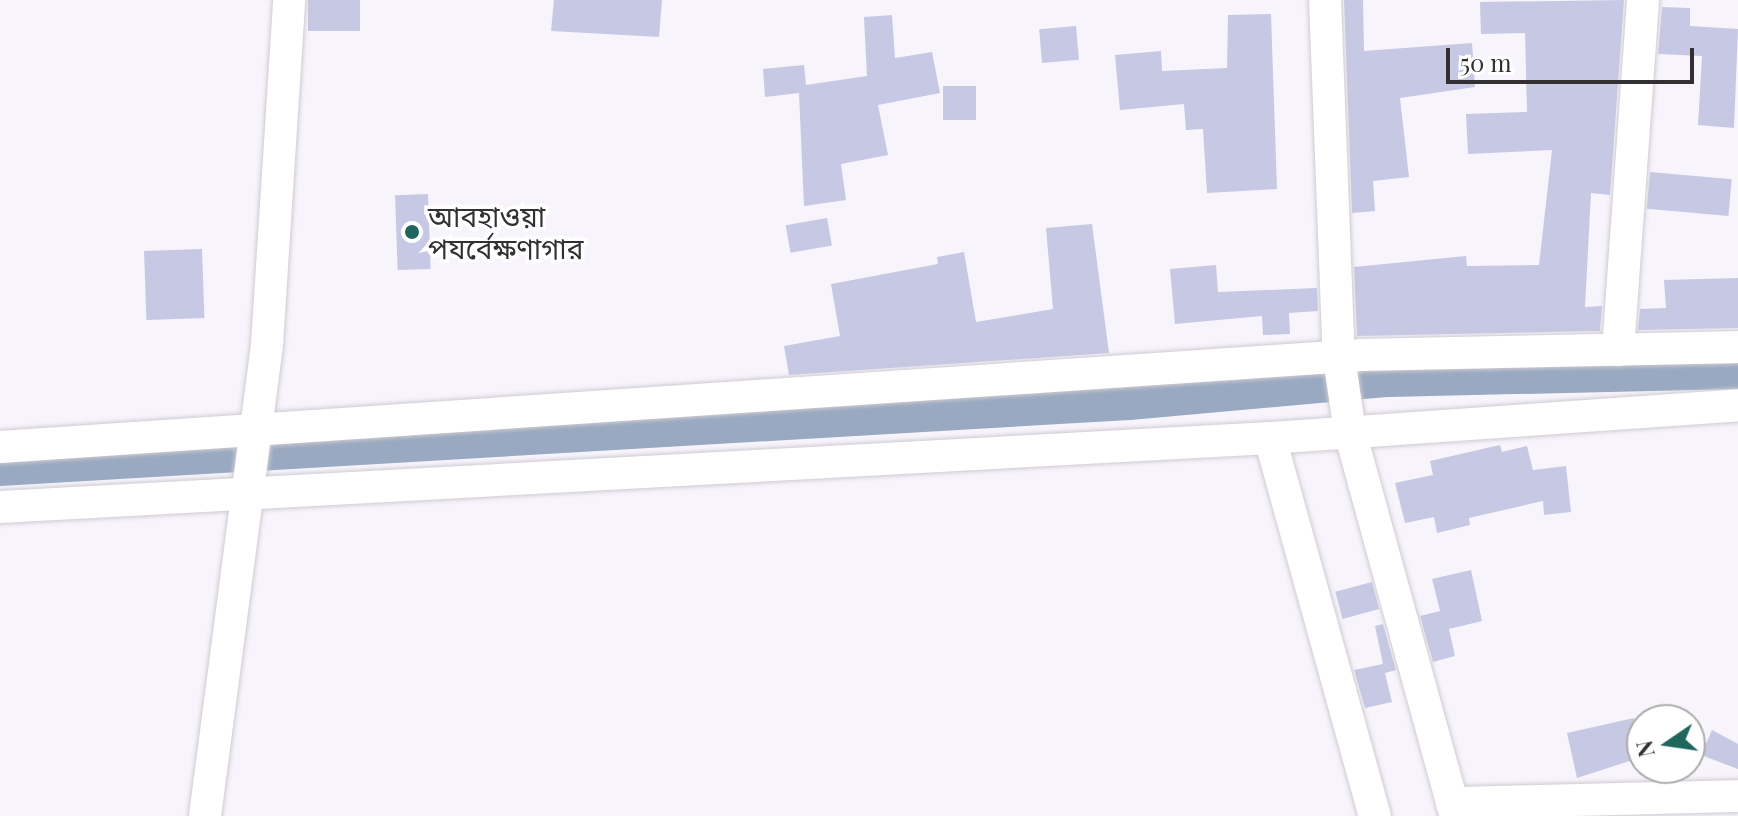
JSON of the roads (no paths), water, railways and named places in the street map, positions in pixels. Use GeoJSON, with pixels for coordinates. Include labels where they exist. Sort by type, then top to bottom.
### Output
{"type":"FeatureCollection","features":[{"type":"Feature","properties":{"kind":"street"},"geometry":{"type":"LineString","coordinates":[[205,816],[251,428],[267,344],[289,0]]}},
{"type":"Feature","properties":{"kind":"street"},"geometry":{"type":"LineString","coordinates":[[1325,0],[1339,357],[1350,432],[1454,809],[1738,796]]}},
{"type":"Feature","properties":{"kind":"street"},"geometry":{"type":"LineString","coordinates":[[1618,350],[1643,0]]}},
{"type":"Feature","properties":{"kind":"street"},"geometry":{"type":"LineString","coordinates":[[0,447],[1339,357],[1738,347]]}},
{"type":"Feature","properties":{"kind":"street"},"geometry":{"type":"LineString","coordinates":[[0,507],[245,497],[1270,438],[1738,405]]}},
{"type":"Feature","properties":{"kind":"street"},"geometry":{"type":"LineString","coordinates":[[1270,438],[1375,816]]}},
{"type":"Feature","properties":{"kind":"waterway"},"geometry":{"type":"LineString","coordinates":[[0,469],[1129,403],[1388,380],[1738,372]]}},
{"type":"Feature","properties":{"kind":"place","name":"আবহাওয়া পযর্বেক্ষণাগার"},"geometry":{"type":"Point","coordinates":[412,232]}}]}
